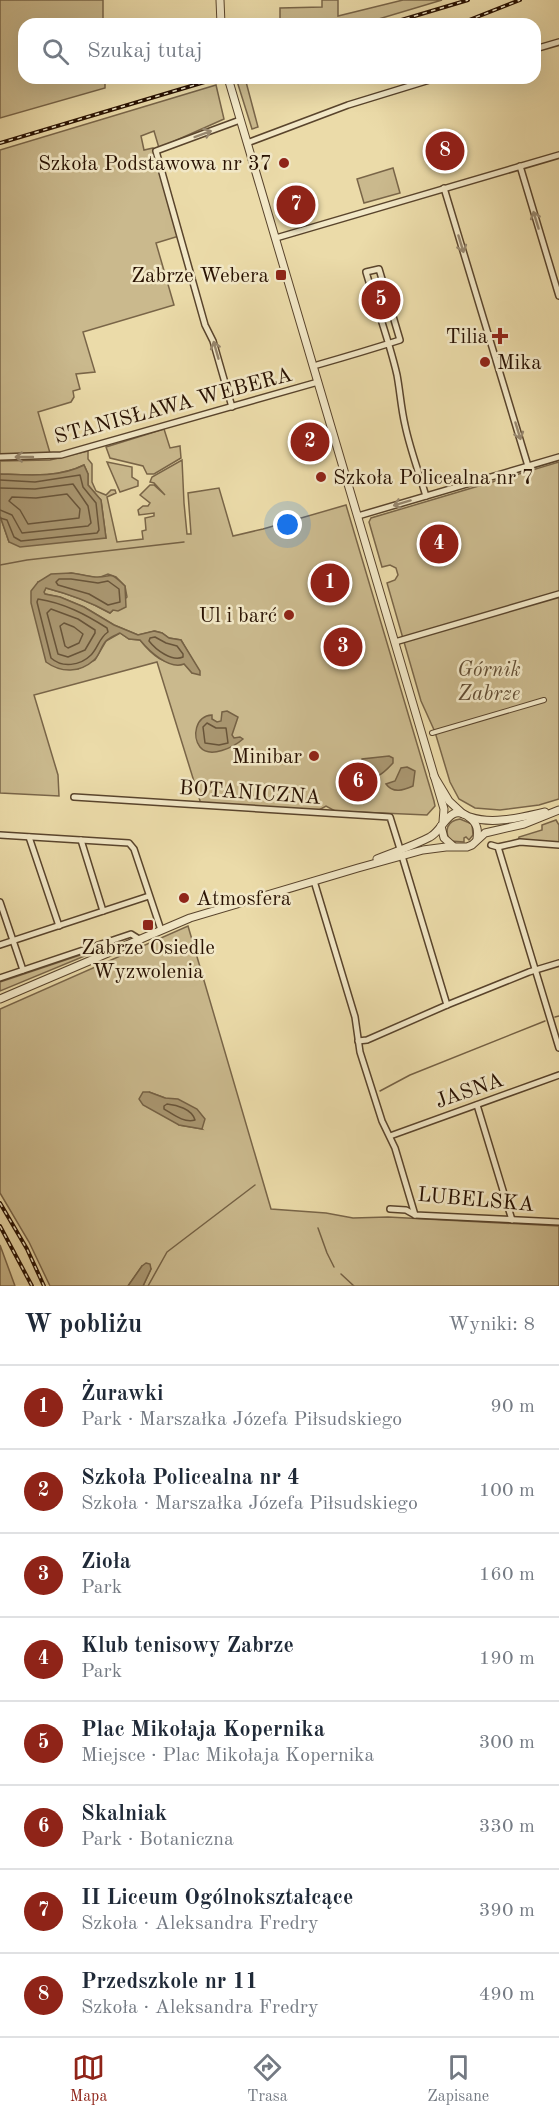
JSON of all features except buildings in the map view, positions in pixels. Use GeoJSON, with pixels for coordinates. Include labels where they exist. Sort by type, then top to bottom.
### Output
{"type":"FeatureCollection","features":[{"type":"Feature","properties":{"kind":"street"},"geometry":{"type":"LineString","coordinates":[[220,0],[222,18]]}},
{"type":"Feature","properties":{"kind":"street"},"geometry":{"type":"LineString","coordinates":[[541,47],[559,42]]}},
{"type":"Feature","properties":{"kind":"street"},"geometry":{"type":"LineString","coordinates":[[230,84],[445,813],[442,824],[446,841],[456,847]]}},
{"type":"Feature","properties":{"kind":"street"},"geometry":{"type":"LineString","coordinates":[[247,142],[348,105],[416,84]]}},
{"type":"Feature","properties":{"kind":"street"},"geometry":{"type":"LineString","coordinates":[[232,406],[213,341],[205,325],[156,151],[240,120]]}},
{"type":"Feature","properties":{"kind":"street"},"geometry":{"type":"LineString","coordinates":[[276,238],[559,154]]}},
{"type":"Feature","properties":{"kind":"street"},"geometry":{"type":"LineString","coordinates":[[520,166],[559,296]]}},
{"type":"Feature","properties":{"kind":"street"},"geometry":{"type":"LineString","coordinates":[[444,188],[528,466]]}},
{"type":"Feature","properties":{"kind":"street"},"geometry":{"type":"LineString","coordinates":[[314,366],[388,344],[400,340],[379,268],[366,272],[388,344],[397,375],[405,425],[426,496]]}},
{"type":"Feature","properties":{"kind":"street","name":"STANISŁAWA WEBERA"},"geometry":{"type":"LineString","coordinates":[[0,457],[48,457],[85,449],[318,382]]}},
{"type":"Feature","properties":{"kind":"street"},"geometry":{"type":"LineString","coordinates":[[358,516],[559,457]]}},
{"type":"Feature","properties":{"kind":"street"},"geometry":{"type":"LineString","coordinates":[[395,642],[559,594]]}},
{"type":"Feature","properties":{"kind":"street"},"geometry":{"type":"LineString","coordinates":[[432,733],[544,700]]}},
{"type":"Feature","properties":{"kind":"street"},"geometry":{"type":"LineString","coordinates":[[434,775],[449,801],[477,827],[477,840]]}},
{"type":"Feature","properties":{"kind":"street","name":"BOTANICZNA"},"geometry":{"type":"LineString","coordinates":[[74,797],[390,817],[401,853]]}},
{"type":"Feature","properties":{"kind":"street"},"geometry":{"type":"LineString","coordinates":[[0,999],[190,918],[401,853],[432,837],[452,815],[466,815],[479,820],[514,819],[559,810]]}},
{"type":"Feature","properties":{"kind":"street"},"geometry":{"type":"LineString","coordinates":[[401,853],[466,848],[485,833],[524,824],[559,810]]}},
{"type":"Feature","properties":{"kind":"street"},"geometry":{"type":"LineString","coordinates":[[0,835],[125,842],[132,845],[161,930]]}},
{"type":"Feature","properties":{"kind":"street"},"geometry":{"type":"LineString","coordinates":[[29,837],[58,926]]}},
{"type":"Feature","properties":{"kind":"street"},"geometry":{"type":"LineString","coordinates":[[81,840],[104,911]]}},
{"type":"Feature","properties":{"kind":"street"},"geometry":{"type":"LineString","coordinates":[[559,844],[520,842],[495,846],[559,1048]]}},
{"type":"Feature","properties":{"kind":"street"},"geometry":{"type":"LineString","coordinates":[[401,853],[447,1005]]}},
{"type":"Feature","properties":{"kind":"street"},"geometry":{"type":"LineString","coordinates":[[314,881],[350,1000],[358,1041],[382,1121],[390,1136],[415,1215]]}},
{"type":"Feature","properties":{"kind":"street"},"geometry":{"type":"LineString","coordinates":[[0,945],[150,897]]}},
{"type":"Feature","properties":{"kind":"street"},"geometry":{"type":"LineString","coordinates":[[0,902],[23,970]]}},
{"type":"Feature","properties":{"kind":"street"},"geometry":{"type":"LineString","coordinates":[[0,978],[131,934],[139,939]]}},
{"type":"Feature","properties":{"kind":"street"},"geometry":{"type":"LineString","coordinates":[[358,1041],[367,1040],[447,1005],[559,963]]}},
{"type":"Feature","properties":{"kind":"street","name":"JASNA"},"geometry":{"type":"LineString","coordinates":[[390,1136],[559,1076]]}},
{"type":"Feature","properties":{"kind":"street"},"geometry":{"type":"LineString","coordinates":[[477,1105],[512,1220]]}},
{"type":"Feature","properties":{"kind":"street","name":"LUBELSKA"},"geometry":{"type":"LineString","coordinates":[[390,1209],[406,1210],[415,1215],[559,1222]]}},
{"type":"Feature","properties":{"kind":"green space"},"geometry":{"type":"Polygon","coordinates":[[[0,0],[103,0],[103,18],[18,18],[18,84],[105,84],[105,88],[0,118],[0,0]]]}},
{"type":"Feature","properties":{"kind":"green space"},"geometry":{"type":"Polygon","coordinates":[[[322,0],[338,0],[338,16],[403,0],[442,0],[382,18],[280,18],[280,8],[322,7],[322,0]]]}},
{"type":"Feature","properties":{"kind":"green space"},"geometry":{"type":"Polygon","coordinates":[[[238,84],[247,84],[258,127],[252,129],[238,84]]]}},
{"type":"Feature","properties":{"kind":"green space"},"geometry":{"type":"Polygon","coordinates":[[[216,85],[224,119],[159,148],[154,131],[141,136],[144,150],[153,148],[179,236],[156,243],[174,305],[83,332],[95,372],[76,374],[80,389],[73,391],[74,397],[71,402],[38,412],[50,453],[0,454],[0,150],[216,85]]]}},
{"type":"Feature","properties":{"kind":"green space"},"geometry":{"type":"Polygon","coordinates":[[[393,168],[400,193],[364,203],[357,179],[393,168]]]}},
{"type":"Feature","properties":{"kind":"green space"},"geometry":{"type":"Polygon","coordinates":[[[164,429],[170,448],[180,446],[181,458],[154,474],[147,474],[143,466],[110,458],[106,447],[164,429]]]}},
{"type":"Feature","properties":{"kind":"green space"},"geometry":{"type":"Polygon","coordinates":[[[88,451],[88,459],[92,464],[92,482],[96,491],[106,495],[111,490],[115,490],[116,493],[107,497],[117,542],[143,539],[142,531],[146,530],[145,518],[154,516],[154,513],[139,515],[138,510],[150,503],[140,495],[150,485],[154,485],[165,495],[154,483],[150,482],[152,477],[182,460],[187,534],[191,534],[188,493],[219,488],[233,536],[346,505],[434,801],[435,806],[427,815],[335,811],[326,806],[319,810],[201,804],[157,662],[34,695],[58,775],[59,796],[0,793],[0,516],[9,542],[106,538],[101,500],[88,485],[88,474],[84,465],[53,474],[0,474],[0,461],[50,460],[88,451]],[[71,573],[38,582],[78,669],[95,660],[106,641],[120,633],[129,639],[140,640],[149,651],[164,661],[184,663],[192,673],[199,671],[181,640],[169,638],[155,631],[138,635],[114,625],[84,607],[44,592],[46,588],[63,593],[87,601],[110,613],[127,597],[125,586],[116,577],[108,574],[98,578],[71,573]]]}},
{"type":"Feature","properties":{"kind":"green space"},"geometry":{"type":"Polygon","coordinates":[[[107,462],[132,467],[132,477],[138,481],[138,486],[120,492],[107,462]]]}},
{"type":"Feature","properties":{"kind":"green space","name":"Górnik Zabrze"},"geometry":{"type":"Polygon","coordinates":[[[559,462],[559,799],[539,805],[500,810],[475,808],[459,799],[450,782],[435,732],[421,701],[387,583],[395,580],[398,575],[396,568],[390,565],[382,567],[369,522],[371,518],[559,462]]]}},
{"type":"Feature","properties":{"kind":"green space"},"geometry":{"type":"Polygon","coordinates":[[[460,819],[472,824],[473,835],[469,840],[464,838],[464,842],[450,841],[447,833],[448,827],[452,822],[460,819]]]}},
{"type":"Feature","properties":{"kind":"green space"},"geometry":{"type":"Polygon","coordinates":[[[556,820],[559,825],[559,843],[518,841],[519,837],[542,830],[542,825],[556,820]]]}},
{"type":"Feature","properties":{"kind":"green space"},"geometry":{"type":"Polygon","coordinates":[[[188,926],[271,1209],[326,1213],[353,1218],[388,1217],[559,1226],[559,1286],[143,1286],[151,1269],[142,1266],[128,1286],[50,1286],[29,1242],[0,1193],[0,1009],[188,926]],[[149,1092],[179,1125],[202,1129],[165,1098],[149,1092]]]}},
{"type":"Feature","properties":{"kind":"green space"},"geometry":{"type":"Polygon","coordinates":[[[116,943],[0,991],[0,982],[116,943]]]}},
{"type":"Feature","properties":{"kind":"green space"},"geometry":{"type":"Polygon","coordinates":[[[0,1245],[15,1286],[0,1286],[0,1245]]]}},
{"type":"Feature","properties":{"kind":"water"},"geometry":{"type":"Polygon","coordinates":[[[84,465],[88,474],[88,485],[101,500],[106,538],[20,547],[9,542],[0,516],[0,474],[54,474],[84,465]]]}},
{"type":"Feature","properties":{"kind":"water"},"geometry":{"type":"Polygon","coordinates":[[[71,573],[95,577],[113,576],[125,586],[126,607],[110,613],[87,601],[54,590],[46,588],[45,594],[60,597],[84,607],[114,625],[138,635],[154,631],[169,638],[181,640],[200,671],[200,675],[192,673],[184,664],[166,662],[140,640],[129,639],[120,633],[107,640],[96,658],[83,667],[64,670],[46,662],[31,603],[31,591],[38,582],[51,574],[71,573]]]}},
{"type":"Feature","properties":{"kind":"water"},"geometry":{"type":"Polygon","coordinates":[[[227,711],[238,717],[232,735],[234,738],[243,739],[216,752],[204,750],[196,738],[199,723],[206,716],[212,715],[212,719],[217,722],[221,721],[222,712],[227,711]]]}},
{"type":"Feature","properties":{"kind":"water"},"geometry":{"type":"Polygon","coordinates":[[[389,756],[393,758],[393,763],[377,776],[368,776],[360,768],[362,759],[389,756]]]}},
{"type":"Feature","properties":{"kind":"water"},"geometry":{"type":"Polygon","coordinates":[[[407,767],[415,771],[413,786],[399,790],[392,789],[386,784],[395,781],[401,768],[407,767]]]}},
{"type":"Feature","properties":{"kind":"water"},"geometry":{"type":"Polygon","coordinates":[[[143,1092],[178,1099],[197,1109],[205,1119],[202,1129],[179,1125],[143,1105],[139,1099],[143,1092]]]}},
{"type":"Feature","properties":{"kind":"water"},"geometry":{"type":"Polygon","coordinates":[[[146,1263],[150,1264],[151,1269],[143,1286],[128,1286],[142,1266],[146,1263]]]}},
{"type":"Feature","properties":{"kind":"waterway"},"geometry":{"type":"LineString","coordinates":[[0,565],[184,542]]}},
{"type":"Feature","properties":{"kind":"waterway"},"geometry":{"type":"LineString","coordinates":[[555,1017],[559,1016]]}},
{"type":"Feature","properties":{"kind":"waterway"},"geometry":{"type":"LineString","coordinates":[[380,1091],[410,1075],[545,1021]]}},
{"type":"Feature","properties":{"kind":"waterway"},"geometry":{"type":"LineString","coordinates":[[148,1286],[167,1252],[255,1185]]}},
{"type":"Feature","properties":{"kind":"waterway"},"geometry":{"type":"LineString","coordinates":[[318,1228],[334,1267]]}},
{"type":"Feature","properties":{"kind":"waterway"},"geometry":{"type":"LineString","coordinates":[[341,1274],[354,1286]]}},
{"type":"Feature","properties":{"kind":"railway"},"geometry":{"type":"LineString","coordinates":[[408,18],[468,0]]}},
{"type":"Feature","properties":{"kind":"railway"},"geometry":{"type":"LineString","coordinates":[[474,18],[520,0]]}},
{"type":"Feature","properties":{"kind":"railway"},"geometry":{"type":"LineString","coordinates":[[0,143],[198,84]]}},
{"type":"Feature","properties":{"kind":"railway"},"geometry":{"type":"LineString","coordinates":[[0,1203],[27,1249],[44,1286]]}},
{"type":"Feature","properties":{"kind":"railway"},"geometry":{"type":"LineString","coordinates":[[0,1226],[32,1286]]}},
{"type":"Feature","properties":{"kind":"place","name":"Przedszkole nr 11"},"geometry":{"type":"Point","coordinates":[445,151]}},
{"type":"Feature","properties":{"kind":"place","name":"Szkoła Podstawowa nr 37"},"geometry":{"type":"Point","coordinates":[284,163]}},
{"type":"Feature","properties":{"kind":"place","name":"II Liceum Ogólnokształcące"},"geometry":{"type":"Point","coordinates":[296,205]}},
{"type":"Feature","properties":{"kind":"place","name":"Zabrze Webera"},"geometry":{"type":"Point","coordinates":[281,275]}},
{"type":"Feature","properties":{"kind":"place","name":"Plac Mikołaja Kopernika"},"geometry":{"type":"Point","coordinates":[381,300]}},
{"type":"Feature","properties":{"kind":"place","name":"Tilia"},"geometry":{"type":"Point","coordinates":[500,336]}},
{"type":"Feature","properties":{"kind":"place","name":"Mika"},"geometry":{"type":"Point","coordinates":[485,362]}},
{"type":"Feature","properties":{"kind":"place","name":"Szkoła Policealna nr 4"},"geometry":{"type":"Point","coordinates":[310,442]}},
{"type":"Feature","properties":{"kind":"place","name":"Szkoła Policealna nr 7"},"geometry":{"type":"Point","coordinates":[321,477]}},
{"type":"Feature","properties":{"kind":"place","name":"Klub tenisowy Zabrze"},"geometry":{"type":"Point","coordinates":[439,544]}},
{"type":"Feature","properties":{"kind":"place","name":"Żurawki"},"geometry":{"type":"Point","coordinates":[330,583]}},
{"type":"Feature","properties":{"kind":"place","name":"Ul i barć"},"geometry":{"type":"Point","coordinates":[289,615]}},
{"type":"Feature","properties":{"kind":"place","name":"Zioła"},"geometry":{"type":"Point","coordinates":[343,647]}},
{"type":"Feature","properties":{"kind":"place","name":"Minibar"},"geometry":{"type":"Point","coordinates":[314,756]}},
{"type":"Feature","properties":{"kind":"place","name":"Skalniak"},"geometry":{"type":"Point","coordinates":[358,782]}},
{"type":"Feature","properties":{"kind":"place","name":"Atmosfera"},"geometry":{"type":"Point","coordinates":[184,898]}},
{"type":"Feature","properties":{"kind":"place","name":"Zabrze Osiedle Wyzwolenia"},"geometry":{"type":"Point","coordinates":[148,925]}}]}
